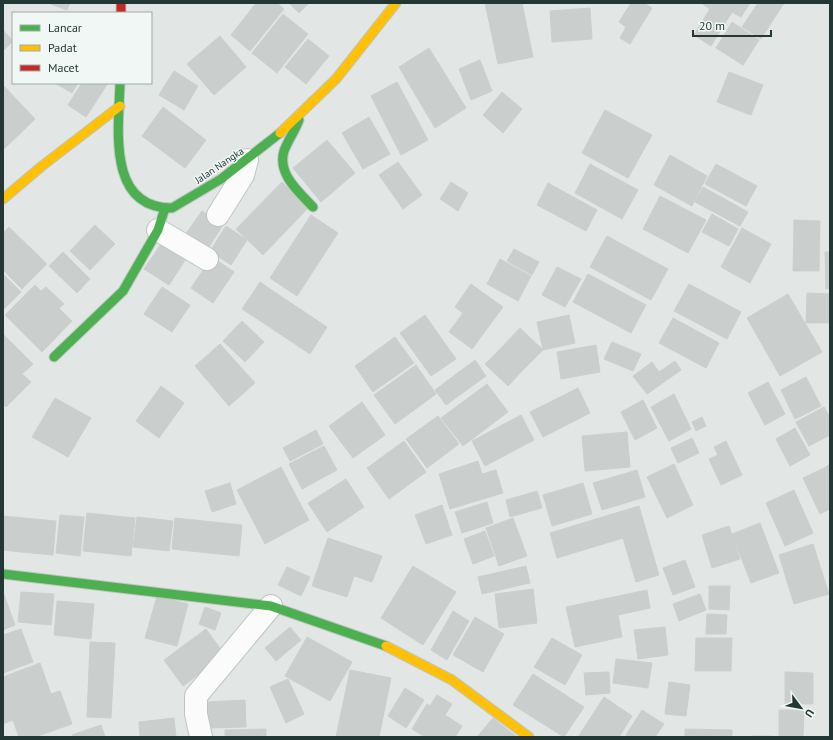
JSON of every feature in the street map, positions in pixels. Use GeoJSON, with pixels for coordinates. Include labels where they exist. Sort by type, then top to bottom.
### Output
{"type":"FeatureCollection","features":[{"type":"Feature","properties":{"kind":"street","name":"Jalan Nangka"},"geometry":{"type":"LineString","coordinates":[[164,208],[172,208],[182,203],[247,160],[300,115],[353,60],[396,3]]}},
{"type":"Feature","properties":{"kind":"street"},"geometry":{"type":"LineString","coordinates":[[54,357],[123,291],[158,230],[164,208],[139,198],[126,182],[118,152],[120,84]]}},
{"type":"Feature","properties":{"kind":"street"},"geometry":{"type":"LineString","coordinates":[[3,199],[42,166],[120,106]]}},
{"type":"Feature","properties":{"kind":"street"},"geometry":{"type":"LineString","coordinates":[[300,115],[294,135],[284,151],[282,162],[286,175],[313,207]]}},
{"type":"Feature","properties":{"kind":"street"},"geometry":{"type":"LineString","coordinates":[[218,215],[243,175],[247,160]]}},
{"type":"Feature","properties":{"kind":"street"},"geometry":{"type":"LineString","coordinates":[[158,230],[207,259]]}},
{"type":"Feature","properties":{"kind":"street"},"geometry":{"type":"LineString","coordinates":[[3,574],[271,606],[385,646],[452,680],[529,737]]}},
{"type":"Feature","properties":{"kind":"street"},"geometry":{"type":"LineString","coordinates":[[201,737],[196,714],[196,696],[271,606]]}},
{"type":"Feature","properties":{"kind":"building"},"geometry":{"type":"Polygon","coordinates":[[[48,3],[70,3],[67,10],[48,3]]]}},
{"type":"Feature","properties":{"kind":"building"},"geometry":{"type":"Polygon","coordinates":[[[256,3],[277,3],[284,9],[250,51],[231,35],[256,3]]]}},
{"type":"Feature","properties":{"kind":"building"},"geometry":{"type":"Polygon","coordinates":[[[289,3],[309,3],[299,13],[289,3]]]}},
{"type":"Feature","properties":{"kind":"building"},"geometry":{"type":"Polygon","coordinates":[[[485,3],[522,3],[533,57],[498,64],[485,3]]]}},
{"type":"Feature","properties":{"kind":"building"},"geometry":{"type":"Polygon","coordinates":[[[631,3],[644,3],[652,8],[630,44],[620,38],[626,27],[619,22],[631,3]]]}},
{"type":"Feature","properties":{"kind":"building"},"geometry":{"type":"Polygon","coordinates":[[[701,3],[750,3],[741,17],[732,12],[711,46],[694,35],[710,9],[701,3]]]}},
{"type":"Feature","properties":{"kind":"building"},"geometry":{"type":"Polygon","coordinates":[[[758,3],[784,3],[761,39],[742,27],[758,3]]]}},
{"type":"Feature","properties":{"kind":"building"},"geometry":{"type":"Polygon","coordinates":[[[590,8],[592,39],[552,42],[550,11],[590,8]]]}},
{"type":"Feature","properties":{"kind":"building"},"geometry":{"type":"Polygon","coordinates":[[[283,14],[308,34],[277,73],[252,53],[283,14]]]}},
{"type":"Feature","properties":{"kind":"building"},"geometry":{"type":"Polygon","coordinates":[[[732,22],[759,40],[743,65],[716,48],[732,22]]]}},
{"type":"Feature","properties":{"kind":"building"},"geometry":{"type":"Polygon","coordinates":[[[3,30],[12,40],[12,42],[3,51],[3,30]]]}},
{"type":"Feature","properties":{"kind":"building"},"geometry":{"type":"Polygon","coordinates":[[[220,36],[246,67],[214,95],[187,64],[220,36]]]}},
{"type":"Feature","properties":{"kind":"building"},"geometry":{"type":"Polygon","coordinates":[[[308,39],[329,56],[306,84],[285,67],[308,39]]]}},
{"type":"Feature","properties":{"kind":"building"},"geometry":{"type":"Polygon","coordinates":[[[429,48],[466,108],[435,128],[399,67],[429,48]]]}},
{"type":"Feature","properties":{"kind":"building"},"geometry":{"type":"Polygon","coordinates":[[[480,60],[492,91],[471,100],[459,69],[480,60]]]}},
{"type":"Feature","properties":{"kind":"building"},"geometry":{"type":"Polygon","coordinates":[[[174,71],[198,86],[184,110],[159,95],[174,71]]]}},
{"type":"Feature","properties":{"kind":"building"},"geometry":{"type":"Polygon","coordinates":[[[729,72],[763,85],[751,115],[717,102],[729,72]]]}},
{"type":"Feature","properties":{"kind":"building"},"geometry":{"type":"Polygon","coordinates":[[[397,82],[428,140],[401,155],[371,96],[397,82]]]}},
{"type":"Feature","properties":{"kind":"building"},"geometry":{"type":"Polygon","coordinates":[[[57,84],[77,84],[72,93],[57,84]]]}},
{"type":"Feature","properties":{"kind":"building"},"geometry":{"type":"Polygon","coordinates":[[[81,84],[107,84],[86,117],[68,105],[81,84]]]}},
{"type":"Feature","properties":{"kind":"building"},"geometry":{"type":"Polygon","coordinates":[[[3,85],[35,119],[3,150],[3,85]]]}},
{"type":"Feature","properties":{"kind":"building"},"geometry":{"type":"Polygon","coordinates":[[[502,92],[522,109],[503,133],[483,115],[502,92]]]}},
{"type":"Feature","properties":{"kind":"building"},"geometry":{"type":"Polygon","coordinates":[[[163,107],[206,140],[185,168],[142,136],[163,107]]]}},
{"type":"Feature","properties":{"kind":"building"},"geometry":{"type":"Polygon","coordinates":[[[605,110],[652,135],[628,178],[582,153],[605,110]]]}},
{"type":"Feature","properties":{"kind":"building"},"geometry":{"type":"Polygon","coordinates":[[[369,117],[390,154],[363,169],[342,133],[369,117]]]}},
{"type":"Feature","properties":{"kind":"building"},"geometry":{"type":"Polygon","coordinates":[[[327,140],[355,173],[321,202],[293,168],[327,140]]]}},
{"type":"Feature","properties":{"kind":"building"},"geometry":{"type":"Polygon","coordinates":[[[670,155],[707,176],[692,206],[654,185],[670,155]]]}},
{"type":"Feature","properties":{"kind":"building"},"geometry":{"type":"Polygon","coordinates":[[[398,162],[422,195],[403,209],[379,175],[398,162]]]}},
{"type":"Feature","properties":{"kind":"building"},"geometry":{"type":"Polygon","coordinates":[[[590,164],[638,190],[622,219],[575,193],[590,164]]]}},
{"type":"Feature","properties":{"kind":"building"},"geometry":{"type":"Polygon","coordinates":[[[716,164],[757,186],[746,206],[705,184],[716,164]]]}},
{"type":"Feature","properties":{"kind":"building"},"geometry":{"type":"Polygon","coordinates":[[[282,182],[308,208],[263,255],[236,229],[282,182]]]}},
{"type":"Feature","properties":{"kind":"building"},"geometry":{"type":"Polygon","coordinates":[[[451,182],[468,193],[458,211],[440,199],[451,182]]]}},
{"type":"Feature","properties":{"kind":"building"},"geometry":{"type":"Polygon","coordinates":[[[548,183],[597,210],[586,231],[537,205],[548,183]]]}},
{"type":"Feature","properties":{"kind":"building"},"geometry":{"type":"Polygon","coordinates":[[[703,187],[748,212],[740,226],[695,202],[703,187]]]}},
{"type":"Feature","properties":{"kind":"building"},"geometry":{"type":"Polygon","coordinates":[[[660,196],[706,220],[688,253],[643,229],[660,196]]]}},
{"type":"Feature","properties":{"kind":"building"},"geometry":{"type":"Polygon","coordinates":[[[202,211],[223,225],[205,253],[183,238],[202,211]]]}},
{"type":"Feature","properties":{"kind":"building"},"geometry":{"type":"Polygon","coordinates":[[[712,214],[738,229],[729,246],[702,232],[712,214]]]}},
{"type":"Feature","properties":{"kind":"building"},"geometry":{"type":"Polygon","coordinates":[[[311,215],[338,233],[297,296],[270,278],[311,215]]]}},
{"type":"Feature","properties":{"kind":"building"},"geometry":{"type":"Polygon","coordinates":[[[794,220],[820,221],[819,271],[793,271],[794,220]]]}},
{"type":"Feature","properties":{"kind":"building"},"geometry":{"type":"Polygon","coordinates":[[[95,225],[115,244],[90,270],[70,251],[95,225]]]}},
{"type":"Feature","properties":{"kind":"building"},"geometry":{"type":"Polygon","coordinates":[[[226,226],[247,240],[231,265],[210,251],[226,226]]]}},
{"type":"Feature","properties":{"kind":"building"},"geometry":{"type":"Polygon","coordinates":[[[9,227],[47,264],[22,289],[3,270],[3,233],[9,227]]]}},
{"type":"Feature","properties":{"kind":"building"},"geometry":{"type":"Polygon","coordinates":[[[742,228],[771,244],[750,283],[721,267],[742,228]]]}},
{"type":"Feature","properties":{"kind":"building"},"geometry":{"type":"Polygon","coordinates":[[[607,236],[668,269],[651,300],[590,267],[607,236]]]}},
{"type":"Feature","properties":{"kind":"building"},"geometry":{"type":"Polygon","coordinates":[[[165,238],[189,254],[169,285],[144,269],[165,238]]]}},
{"type":"Feature","properties":{"kind":"building"},"geometry":{"type":"Polygon","coordinates":[[[514,249],[539,262],[532,275],[507,261],[514,249]]]}},
{"type":"Feature","properties":{"kind":"building"},"geometry":{"type":"Polygon","coordinates":[[[63,252],[90,279],[77,293],[49,266],[63,252]]]}},
{"type":"Feature","properties":{"kind":"building"},"geometry":{"type":"Polygon","coordinates":[[[825,252],[830,252],[830,288],[826,289],[825,252]]]}},
{"type":"Feature","properties":{"kind":"building"},"geometry":{"type":"Polygon","coordinates":[[[212,257],[234,272],[213,303],[191,288],[212,257]]]}},
{"type":"Feature","properties":{"kind":"building"},"geometry":{"type":"Polygon","coordinates":[[[500,259],[531,276],[518,301],[487,284],[500,259]]]}},
{"type":"Feature","properties":{"kind":"building"},"geometry":{"type":"Polygon","coordinates":[[[557,267],[581,279],[565,307],[542,295],[557,267]]]}},
{"type":"Feature","properties":{"kind":"building"},"geometry":{"type":"Polygon","coordinates":[[[3,274],[21,292],[3,310],[3,274]]]}},
{"type":"Feature","properties":{"kind":"building"},"geometry":{"type":"Polygon","coordinates":[[[588,274],[646,305],[631,333],[573,302],[588,274]]]}},
{"type":"Feature","properties":{"kind":"building"},"geometry":{"type":"Polygon","coordinates":[[[260,282],[279,295],[262,322],[242,309],[260,282]]]}},
{"type":"Feature","properties":{"kind":"building"},"geometry":{"type":"Polygon","coordinates":[[[471,284],[503,307],[472,349],[449,332],[463,313],[455,307],[471,284]]]}},
{"type":"Feature","properties":{"kind":"building"},"geometry":{"type":"Polygon","coordinates":[[[689,284],[741,312],[727,339],[674,311],[689,284]]]}},
{"type":"Feature","properties":{"kind":"building"},"geometry":{"type":"Polygon","coordinates":[[[35,285],[41,291],[46,287],[64,304],[59,308],[72,321],[42,352],[5,315],[35,285]]]}},
{"type":"Feature","properties":{"kind":"building"},"geometry":{"type":"Polygon","coordinates":[[[162,287],[190,305],[172,332],[144,314],[162,287]]]}},
{"type":"Feature","properties":{"kind":"building"},"geometry":{"type":"Polygon","coordinates":[[[807,293],[830,294],[830,323],[806,323],[807,293]]]}},
{"type":"Feature","properties":{"kind":"building"},"geometry":{"type":"Polygon","coordinates":[[[788,294],[822,352],[780,376],[747,318],[788,294]]]}},
{"type":"Feature","properties":{"kind":"building"},"geometry":{"type":"Polygon","coordinates":[[[279,295],[327,327],[310,354],[262,322],[279,295]]]}},
{"type":"Feature","properties":{"kind":"building"},"geometry":{"type":"Polygon","coordinates":[[[425,315],[456,359],[431,376],[400,333],[425,315]]]}},
{"type":"Feature","properties":{"kind":"building"},"geometry":{"type":"Polygon","coordinates":[[[569,315],[575,343],[543,350],[537,322],[569,315]]]}},
{"type":"Feature","properties":{"kind":"building"},"geometry":{"type":"Polygon","coordinates":[[[673,318],[719,343],[706,368],[659,343],[673,318]]]}},
{"type":"Feature","properties":{"kind":"building"},"geometry":{"type":"Polygon","coordinates":[[[242,321],[264,342],[245,362],[223,341],[242,321]]]}},
{"type":"Feature","properties":{"kind":"building"},"geometry":{"type":"Polygon","coordinates":[[[520,328],[543,350],[523,370],[501,348],[520,328]]]}},
{"type":"Feature","properties":{"kind":"building"},"geometry":{"type":"Polygon","coordinates":[[[3,334],[33,364],[22,374],[31,382],[6,407],[3,404],[3,334]]]}},
{"type":"Feature","properties":{"kind":"building"},"geometry":{"type":"Polygon","coordinates":[[[395,337],[414,363],[373,392],[355,366],[395,337]]]}},
{"type":"Feature","properties":{"kind":"building"},"geometry":{"type":"Polygon","coordinates":[[[612,342],[641,354],[633,371],[604,359],[612,342]]]}},
{"type":"Feature","properties":{"kind":"building"},"geometry":{"type":"Polygon","coordinates":[[[220,344],[255,383],[229,406],[195,366],[220,344]]]}},
{"type":"Feature","properties":{"kind":"building"},"geometry":{"type":"Polygon","coordinates":[[[596,345],[600,372],[561,379],[557,352],[596,345]]]}},
{"type":"Feature","properties":{"kind":"building"},"geometry":{"type":"Polygon","coordinates":[[[501,348],[523,370],[508,386],[485,364],[501,348]]]}},
{"type":"Feature","properties":{"kind":"building"},"geometry":{"type":"Polygon","coordinates":[[[475,360],[486,376],[446,405],[435,390],[475,360]]]}},
{"type":"Feature","properties":{"kind":"building"},"geometry":{"type":"Polygon","coordinates":[[[675,361],[681,370],[647,394],[633,376],[652,362],[659,372],[675,361]]]}},
{"type":"Feature","properties":{"kind":"building"},"geometry":{"type":"Polygon","coordinates":[[[416,365],[436,394],[395,424],[374,395],[416,365]]]}},
{"type":"Feature","properties":{"kind":"building"},"geometry":{"type":"Polygon","coordinates":[[[806,377],[821,406],[795,419],[781,390],[806,377]]]}},
{"type":"Feature","properties":{"kind":"building"},"geometry":{"type":"Polygon","coordinates":[[[768,382],[785,414],[765,425],[748,393],[768,382]]]}},
{"type":"Feature","properties":{"kind":"building"},"geometry":{"type":"Polygon","coordinates":[[[487,384],[508,412],[463,446],[441,418],[487,384]]]}},
{"type":"Feature","properties":{"kind":"building"},"geometry":{"type":"Polygon","coordinates":[[[161,386],[184,403],[159,438],[136,421],[161,386]]]}},
{"type":"Feature","properties":{"kind":"building"},"geometry":{"type":"Polygon","coordinates":[[[578,388],[590,413],[543,437],[530,412],[578,388]]]}},
{"type":"Feature","properties":{"kind":"building"},"geometry":{"type":"Polygon","coordinates":[[[674,394],[691,429],[669,441],[651,407],[674,394]]]}},
{"type":"Feature","properties":{"kind":"building"},"geometry":{"type":"Polygon","coordinates":[[[55,398],[91,418],[68,457],[32,437],[55,398]]]}},
{"type":"Feature","properties":{"kind":"building"},"geometry":{"type":"Polygon","coordinates":[[[643,400],[657,428],[635,440],[621,412],[643,400]]]}},
{"type":"Feature","properties":{"kind":"building"},"geometry":{"type":"Polygon","coordinates":[[[362,402],[385,435],[353,458],[329,426],[362,402]]]}},
{"type":"Feature","properties":{"kind":"building"},"geometry":{"type":"Polygon","coordinates":[[[824,407],[830,417],[830,435],[809,446],[796,422],[824,407]]]}},
{"type":"Feature","properties":{"kind":"building"},"geometry":{"type":"Polygon","coordinates":[[[521,415],[534,440],[485,466],[472,441],[521,415]]]}},
{"type":"Feature","properties":{"kind":"building"},"geometry":{"type":"Polygon","coordinates":[[[438,416],[459,444],[427,468],[406,439],[438,416]]]}},
{"type":"Feature","properties":{"kind":"building"},"geometry":{"type":"Polygon","coordinates":[[[702,417],[706,426],[696,431],[692,422],[702,417]]]}},
{"type":"Feature","properties":{"kind":"building"},"geometry":{"type":"Polygon","coordinates":[[[795,428],[810,455],[790,466],[776,439],[795,428]]]}},
{"type":"Feature","properties":{"kind":"building"},"geometry":{"type":"Polygon","coordinates":[[[316,430],[323,444],[290,461],[283,448],[316,430]]]}},
{"type":"Feature","properties":{"kind":"building"},"geometry":{"type":"Polygon","coordinates":[[[627,432],[630,467],[585,471],[582,436],[627,432]]]}},
{"type":"Feature","properties":{"kind":"building"},"geometry":{"type":"Polygon","coordinates":[[[692,438],[699,453],[678,463],[671,448],[692,438]]]}},
{"type":"Feature","properties":{"kind":"building"},"geometry":{"type":"Polygon","coordinates":[[[404,441],[426,472],[389,499],[367,468],[404,441]]]}},
{"type":"Feature","properties":{"kind":"building"},"geometry":{"type":"Polygon","coordinates":[[[726,441],[742,475],[721,485],[709,459],[718,455],[714,447],[726,441]]]}},
{"type":"Feature","properties":{"kind":"building"},"geometry":{"type":"Polygon","coordinates":[[[324,446],[337,470],[302,489],[289,464],[324,446]]]}},
{"type":"Feature","properties":{"kind":"building"},"geometry":{"type":"Polygon","coordinates":[[[478,461],[482,474],[496,470],[503,493],[450,509],[439,474],[478,461]]]}},
{"type":"Feature","properties":{"kind":"building"},"geometry":{"type":"Polygon","coordinates":[[[674,464],[693,505],[667,518],[647,477],[674,464]]]}},
{"type":"Feature","properties":{"kind":"building"},"geometry":{"type":"Polygon","coordinates":[[[830,464],[830,480],[824,468],[830,464]]]}},
{"type":"Feature","properties":{"kind":"building"},"geometry":{"type":"Polygon","coordinates":[[[281,467],[295,494],[251,517],[237,490],[281,467]]]}},
{"type":"Feature","properties":{"kind":"building"},"geometry":{"type":"Polygon","coordinates":[[[824,468],[830,480],[830,509],[820,514],[803,478],[824,468]]]}},
{"type":"Feature","properties":{"kind":"building"},"geometry":{"type":"Polygon","coordinates":[[[637,470],[645,497],[602,510],[593,483],[637,470]]]}},
{"type":"Feature","properties":{"kind":"building"},"geometry":{"type":"Polygon","coordinates":[[[346,479],[364,507],[327,532],[308,503],[346,479]]]}},
{"type":"Feature","properties":{"kind":"building"},"geometry":{"type":"Polygon","coordinates":[[[230,483],[236,504],[212,512],[205,491],[230,483]]]}},
{"type":"Feature","properties":{"kind":"building"},"geometry":{"type":"Polygon","coordinates":[[[583,483],[592,514],[552,526],[543,495],[583,483]]]}},
{"type":"Feature","properties":{"kind":"building"},"geometry":{"type":"Polygon","coordinates":[[[794,490],[813,533],[785,546],[766,503],[794,490]]]}},
{"type":"Feature","properties":{"kind":"building"},"geometry":{"type":"Polygon","coordinates":[[[537,491],[542,508],[510,517],[506,500],[537,491]]]}},
{"type":"Feature","properties":{"kind":"building"},"geometry":{"type":"Polygon","coordinates":[[[295,494],[309,520],[265,544],[251,517],[295,494]]]}},
{"type":"Feature","properties":{"kind":"building"},"geometry":{"type":"Polygon","coordinates":[[[487,502],[493,523],[462,533],[455,512],[487,502]]]}},
{"type":"Feature","properties":{"kind":"building"},"geometry":{"type":"Polygon","coordinates":[[[442,505],[452,535],[426,544],[415,515],[442,505]]]}},
{"type":"Feature","properties":{"kind":"building"},"geometry":{"type":"Polygon","coordinates":[[[639,506],[659,575],[636,582],[623,538],[557,558],[550,533],[639,506]]]}},
{"type":"Feature","properties":{"kind":"building"},"geometry":{"type":"Polygon","coordinates":[[[87,513],[135,518],[131,556],[83,551],[87,513]]]}},
{"type":"Feature","properties":{"kind":"building"},"geometry":{"type":"Polygon","coordinates":[[[60,515],[84,517],[80,556],[56,553],[60,515]]]}},
{"type":"Feature","properties":{"kind":"building"},"geometry":{"type":"Polygon","coordinates":[[[3,516],[14,517],[11,551],[3,550],[3,516]]]}},
{"type":"Feature","properties":{"kind":"building"},"geometry":{"type":"Polygon","coordinates":[[[14,517],[56,521],[53,555],[11,551],[14,517]]]}},
{"type":"Feature","properties":{"kind":"building"},"geometry":{"type":"Polygon","coordinates":[[[137,517],[173,521],[169,551],[133,547],[137,517]]]}},
{"type":"Feature","properties":{"kind":"building"},"geometry":{"type":"Polygon","coordinates":[[[175,518],[204,521],[200,552],[172,549],[175,518]]]}},
{"type":"Feature","properties":{"kind":"building"},"geometry":{"type":"Polygon","coordinates":[[[513,518],[527,556],[499,566],[486,528],[513,518]]]}},
{"type":"Feature","properties":{"kind":"building"},"geometry":{"type":"Polygon","coordinates":[[[204,521],[242,525],[239,556],[200,552],[204,521]]]}},
{"type":"Feature","properties":{"kind":"building"},"geometry":{"type":"Polygon","coordinates":[[[760,523],[779,573],[751,583],[732,534],[760,523]]]}},
{"type":"Feature","properties":{"kind":"building"},"geometry":{"type":"Polygon","coordinates":[[[729,526],[740,559],[712,568],[702,535],[729,526]]]}},
{"type":"Feature","properties":{"kind":"building"},"geometry":{"type":"Polygon","coordinates":[[[485,531],[494,556],[473,564],[464,539],[485,531]]]}},
{"type":"Feature","properties":{"kind":"building"},"geometry":{"type":"Polygon","coordinates":[[[328,538],[382,556],[372,582],[354,576],[347,597],[312,586],[328,538]]]}},
{"type":"Feature","properties":{"kind":"building"},"geometry":{"type":"Polygon","coordinates":[[[813,544],[829,594],[794,604],[779,555],[813,544]]]}},
{"type":"Feature","properties":{"kind":"building"},"geometry":{"type":"Polygon","coordinates":[[[685,560],[695,587],[673,595],[663,568],[685,560]]]}},
{"type":"Feature","properties":{"kind":"building"},"geometry":{"type":"Polygon","coordinates":[[[413,566],[456,592],[423,645],[381,618],[413,566]]]}},
{"type":"Feature","properties":{"kind":"building"},"geometry":{"type":"Polygon","coordinates":[[[526,566],[530,583],[482,594],[478,577],[526,566]]]}},
{"type":"Feature","properties":{"kind":"building"},"geometry":{"type":"Polygon","coordinates":[[[287,567],[310,577],[301,596],[278,585],[287,567]]]}},
{"type":"Feature","properties":{"kind":"building"},"geometry":{"type":"Polygon","coordinates":[[[709,586],[730,586],[729,610],[709,609],[709,586]]]}},
{"type":"Feature","properties":{"kind":"building"},"geometry":{"type":"Polygon","coordinates":[[[533,589],[537,623],[499,628],[495,594],[533,589]]]}},
{"type":"Feature","properties":{"kind":"building"},"geometry":{"type":"Polygon","coordinates":[[[647,590],[650,608],[618,615],[622,637],[575,647],[566,607],[647,590]]]}},
{"type":"Feature","properties":{"kind":"building"},"geometry":{"type":"Polygon","coordinates":[[[3,592],[15,625],[3,630],[3,592]]]}},
{"type":"Feature","properties":{"kind":"building"},"geometry":{"type":"Polygon","coordinates":[[[21,592],[54,594],[51,625],[18,622],[21,592]]]}},
{"type":"Feature","properties":{"kind":"building"},"geometry":{"type":"Polygon","coordinates":[[[700,594],[706,610],[679,621],[673,604],[700,594]]]}},
{"type":"Feature","properties":{"kind":"building"},"geometry":{"type":"Polygon","coordinates":[[[157,596],[188,604],[177,646],[145,638],[157,596]]]}},
{"type":"Feature","properties":{"kind":"building"},"geometry":{"type":"Polygon","coordinates":[[[57,601],[94,604],[91,639],[54,635],[57,601]]]}},
{"type":"Feature","properties":{"kind":"building"},"geometry":{"type":"Polygon","coordinates":[[[205,607],[221,613],[215,630],[199,624],[205,607]]]}},
{"type":"Feature","properties":{"kind":"building"},"geometry":{"type":"Polygon","coordinates":[[[453,611],[469,621],[447,660],[431,650],[453,611]]]}},
{"type":"Feature","properties":{"kind":"building"},"geometry":{"type":"Polygon","coordinates":[[[707,614],[727,615],[726,634],[706,634],[707,614]]]}},
{"type":"Feature","properties":{"kind":"building"},"geometry":{"type":"Polygon","coordinates":[[[475,617],[504,634],[483,672],[453,655],[475,617]]]}},
{"type":"Feature","properties":{"kind":"building"},"geometry":{"type":"Polygon","coordinates":[[[290,627],[301,640],[276,661],[265,648],[290,627]]]}},
{"type":"Feature","properties":{"kind":"building"},"geometry":{"type":"Polygon","coordinates":[[[665,627],[668,655],[638,659],[634,630],[665,627]]]}},
{"type":"Feature","properties":{"kind":"building"},"geometry":{"type":"Polygon","coordinates":[[[21,629],[33,662],[3,673],[3,635],[21,629]]]}},
{"type":"Feature","properties":{"kind":"building"},"geometry":{"type":"Polygon","coordinates":[[[206,629],[225,655],[183,686],[164,660],[206,629]]]}},
{"type":"Feature","properties":{"kind":"building"},"geometry":{"type":"Polygon","coordinates":[[[307,637],[352,662],[330,701],[285,676],[307,637]]]}},
{"type":"Feature","properties":{"kind":"building"},"geometry":{"type":"Polygon","coordinates":[[[552,638],[582,655],[565,685],[534,667],[552,638]]]}},
{"type":"Feature","properties":{"kind":"building"},"geometry":{"type":"Polygon","coordinates":[[[696,638],[732,638],[731,671],[695,671],[696,638]]]}},
{"type":"Feature","properties":{"kind":"building"},"geometry":{"type":"Polygon","coordinates":[[[90,642],[115,643],[111,718],[87,717],[90,642]]]}},
{"type":"Feature","properties":{"kind":"building"},"geometry":{"type":"Polygon","coordinates":[[[616,659],[652,663],[648,688],[613,683],[616,659]]]}},
{"type":"Feature","properties":{"kind":"building"},"geometry":{"type":"Polygon","coordinates":[[[40,663],[51,694],[60,691],[72,724],[35,737],[19,737],[13,720],[3,724],[3,677],[40,663]]]}},
{"type":"Feature","properties":{"kind":"building"},"geometry":{"type":"Polygon","coordinates":[[[350,670],[391,678],[379,737],[336,737],[350,670]]]}},
{"type":"Feature","properties":{"kind":"building"},"geometry":{"type":"Polygon","coordinates":[[[609,672],[610,693],[586,695],[584,673],[609,672]]]}},
{"type":"Feature","properties":{"kind":"building"},"geometry":{"type":"Polygon","coordinates":[[[785,672],[813,673],[813,704],[785,704],[785,672]]]}},
{"type":"Feature","properties":{"kind":"building"},"geometry":{"type":"Polygon","coordinates":[[[533,674],[584,707],[564,737],[513,705],[533,674]]]}},
{"type":"Feature","properties":{"kind":"building"},"geometry":{"type":"Polygon","coordinates":[[[288,679],[304,714],[286,723],[270,687],[288,679]]]}},
{"type":"Feature","properties":{"kind":"building"},"geometry":{"type":"Polygon","coordinates":[[[669,682],[690,685],[686,716],[665,714],[669,682]]]}},
{"type":"Feature","properties":{"kind":"building"},"geometry":{"type":"Polygon","coordinates":[[[405,688],[424,700],[406,728],[388,716],[405,688]]]}},
{"type":"Feature","properties":{"kind":"building"},"geometry":{"type":"Polygon","coordinates":[[[437,695],[452,704],[445,715],[462,726],[455,737],[425,737],[412,729],[427,704],[430,706],[437,695]]]}},
{"type":"Feature","properties":{"kind":"building"},"geometry":{"type":"Polygon","coordinates":[[[604,697],[632,716],[619,737],[578,737],[604,697]]]}},
{"type":"Feature","properties":{"kind":"building"},"geometry":{"type":"Polygon","coordinates":[[[245,700],[246,727],[208,728],[207,702],[245,700]]]}},
{"type":"Feature","properties":{"kind":"building"},"geometry":{"type":"Polygon","coordinates":[[[642,710],[664,724],[655,737],[629,737],[626,735],[642,710]]]}},
{"type":"Feature","properties":{"kind":"building"},"geometry":{"type":"Polygon","coordinates":[[[779,710],[804,710],[803,737],[779,737],[779,710]]]}},
{"type":"Feature","properties":{"kind":"building"},"geometry":{"type":"Polygon","coordinates":[[[174,718],[176,737],[140,737],[139,722],[174,718]]]}},
{"type":"Feature","properties":{"kind":"building"},"geometry":{"type":"Polygon","coordinates":[[[493,718],[517,737],[477,737],[493,718]]]}},
{"type":"Feature","properties":{"kind":"building"},"geometry":{"type":"Polygon","coordinates":[[[101,725],[105,737],[73,737],[72,735],[101,725]]]}},
{"type":"Feature","properties":{"kind":"building"},"geometry":{"type":"Polygon","coordinates":[[[266,729],[266,737],[225,737],[225,730],[266,729]]]}},
{"type":"Feature","properties":{"kind":"building"},"geometry":{"type":"Polygon","coordinates":[[[685,729],[732,730],[732,737],[685,737],[685,729]]]}},
{"type":"Feature","properties":{"kind":"building"},"geometry":{"type":"Polygon","coordinates":[[[771,736],[771,737],[752,737],[771,736]]]}},
{"type":"Feature","properties":{"kind":"traffic: fast"},"geometry":{"type":"LineString","coordinates":[[120,84],[118,121],[121,162],[126,180],[136,195],[151,204],[172,208],[221,179],[280,133]]}},
{"type":"Feature","properties":{"kind":"traffic: fast"},"geometry":{"type":"LineString","coordinates":[[299,120],[284,151],[284,167],[286,175],[296,189],[313,207]]}},
{"type":"Feature","properties":{"kind":"traffic: fast"},"geometry":{"type":"LineString","coordinates":[[54,357],[123,291],[158,230],[165,208]]}},
{"type":"Feature","properties":{"kind":"traffic: fast"},"geometry":{"type":"LineString","coordinates":[[3,574],[271,606],[386,646]]}},
{"type":"Feature","properties":{"kind":"traffic: slow"},"geometry":{"type":"LineString","coordinates":[[280,133],[336,79],[396,3]]}},
{"type":"Feature","properties":{"kind":"traffic: slow"},"geometry":{"type":"LineString","coordinates":[[3,199],[42,166],[120,106]]}},
{"type":"Feature","properties":{"kind":"traffic: slow"},"geometry":{"type":"LineString","coordinates":[[386,646],[452,680],[529,737]]}},
{"type":"Feature","properties":{"kind":"traffic: jam"},"geometry":{"type":"LineString","coordinates":[[121,3],[121,12]]}}]}
